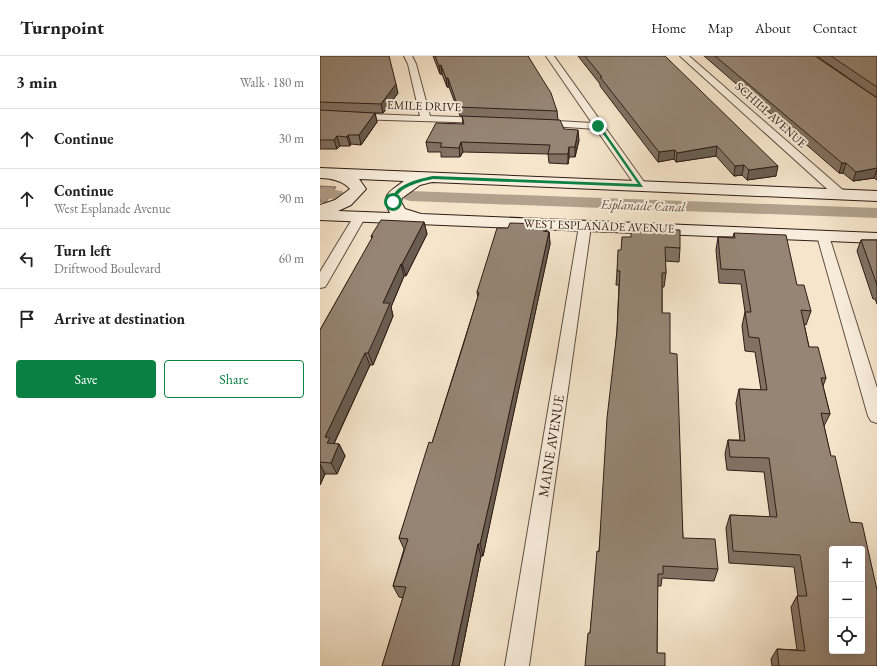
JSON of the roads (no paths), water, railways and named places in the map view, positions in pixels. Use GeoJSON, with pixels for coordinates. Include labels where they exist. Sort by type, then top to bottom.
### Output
{"type":"FeatureCollection","features":[{"type":"Feature","properties":{"kind":"main road"},"geometry":{"type":"LineString","coordinates":[[324,173],[877,196]]}},
{"type":"Feature","properties":{"kind":"main road"},"geometry":{"type":"LineString","coordinates":[[320,210],[333,207],[349,200],[358,189],[352,181],[324,173]]}},
{"type":"Feature","properties":{"kind":"main road"},"geometry":{"type":"LineString","coordinates":[[421,219],[398,212],[393,202],[394,196],[415,181],[433,177]]}},
{"type":"Feature","properties":{"kind":"main road","name":"WEST ESPLANADE AVENUE"},"geometry":{"type":"LineString","coordinates":[[320,215],[877,238]]}},
{"type":"Feature","properties":{"kind":"street"},"geometry":{"type":"LineString","coordinates":[[408,56],[412,64],[426,119]]}},
{"type":"Feature","properties":{"kind":"street"},"geometry":{"type":"LineString","coordinates":[[550,56],[641,186]]}},
{"type":"Feature","properties":{"kind":"street","name":"SCHILL AVENUE"},"geometry":{"type":"LineString","coordinates":[[684,56],[840,194]]}},
{"type":"Feature","properties":{"kind":"street","name":"EMILE DRIVE"},"geometry":{"type":"LineString","coordinates":[[320,115],[497,122]]}},
{"type":"Feature","properties":{"kind":"street"},"geometry":{"type":"LineString","coordinates":[[528,123],[598,126]]}},
{"type":"Feature","properties":{"kind":"street"},"geometry":{"type":"LineString","coordinates":[[320,284],[360,216]]}},
{"type":"Feature","properties":{"kind":"street","name":"MAINE AVENUE"},"geometry":{"type":"LineString","coordinates":[[516,666],[586,226]]}},
{"type":"Feature","properties":{"kind":"street"},"geometry":{"type":"LineString","coordinates":[[823,236],[877,416]]}},
{"type":"Feature","properties":{"kind":"waterway","name":"Esplanade Canal"},"geometry":{"type":"LineString","coordinates":[[320,193],[336,194]]}},
{"type":"Feature","properties":{"kind":"waterway","name":"Esplanade Canal"},"geometry":{"type":"LineString","coordinates":[[410,196],[877,213]]}}]}
